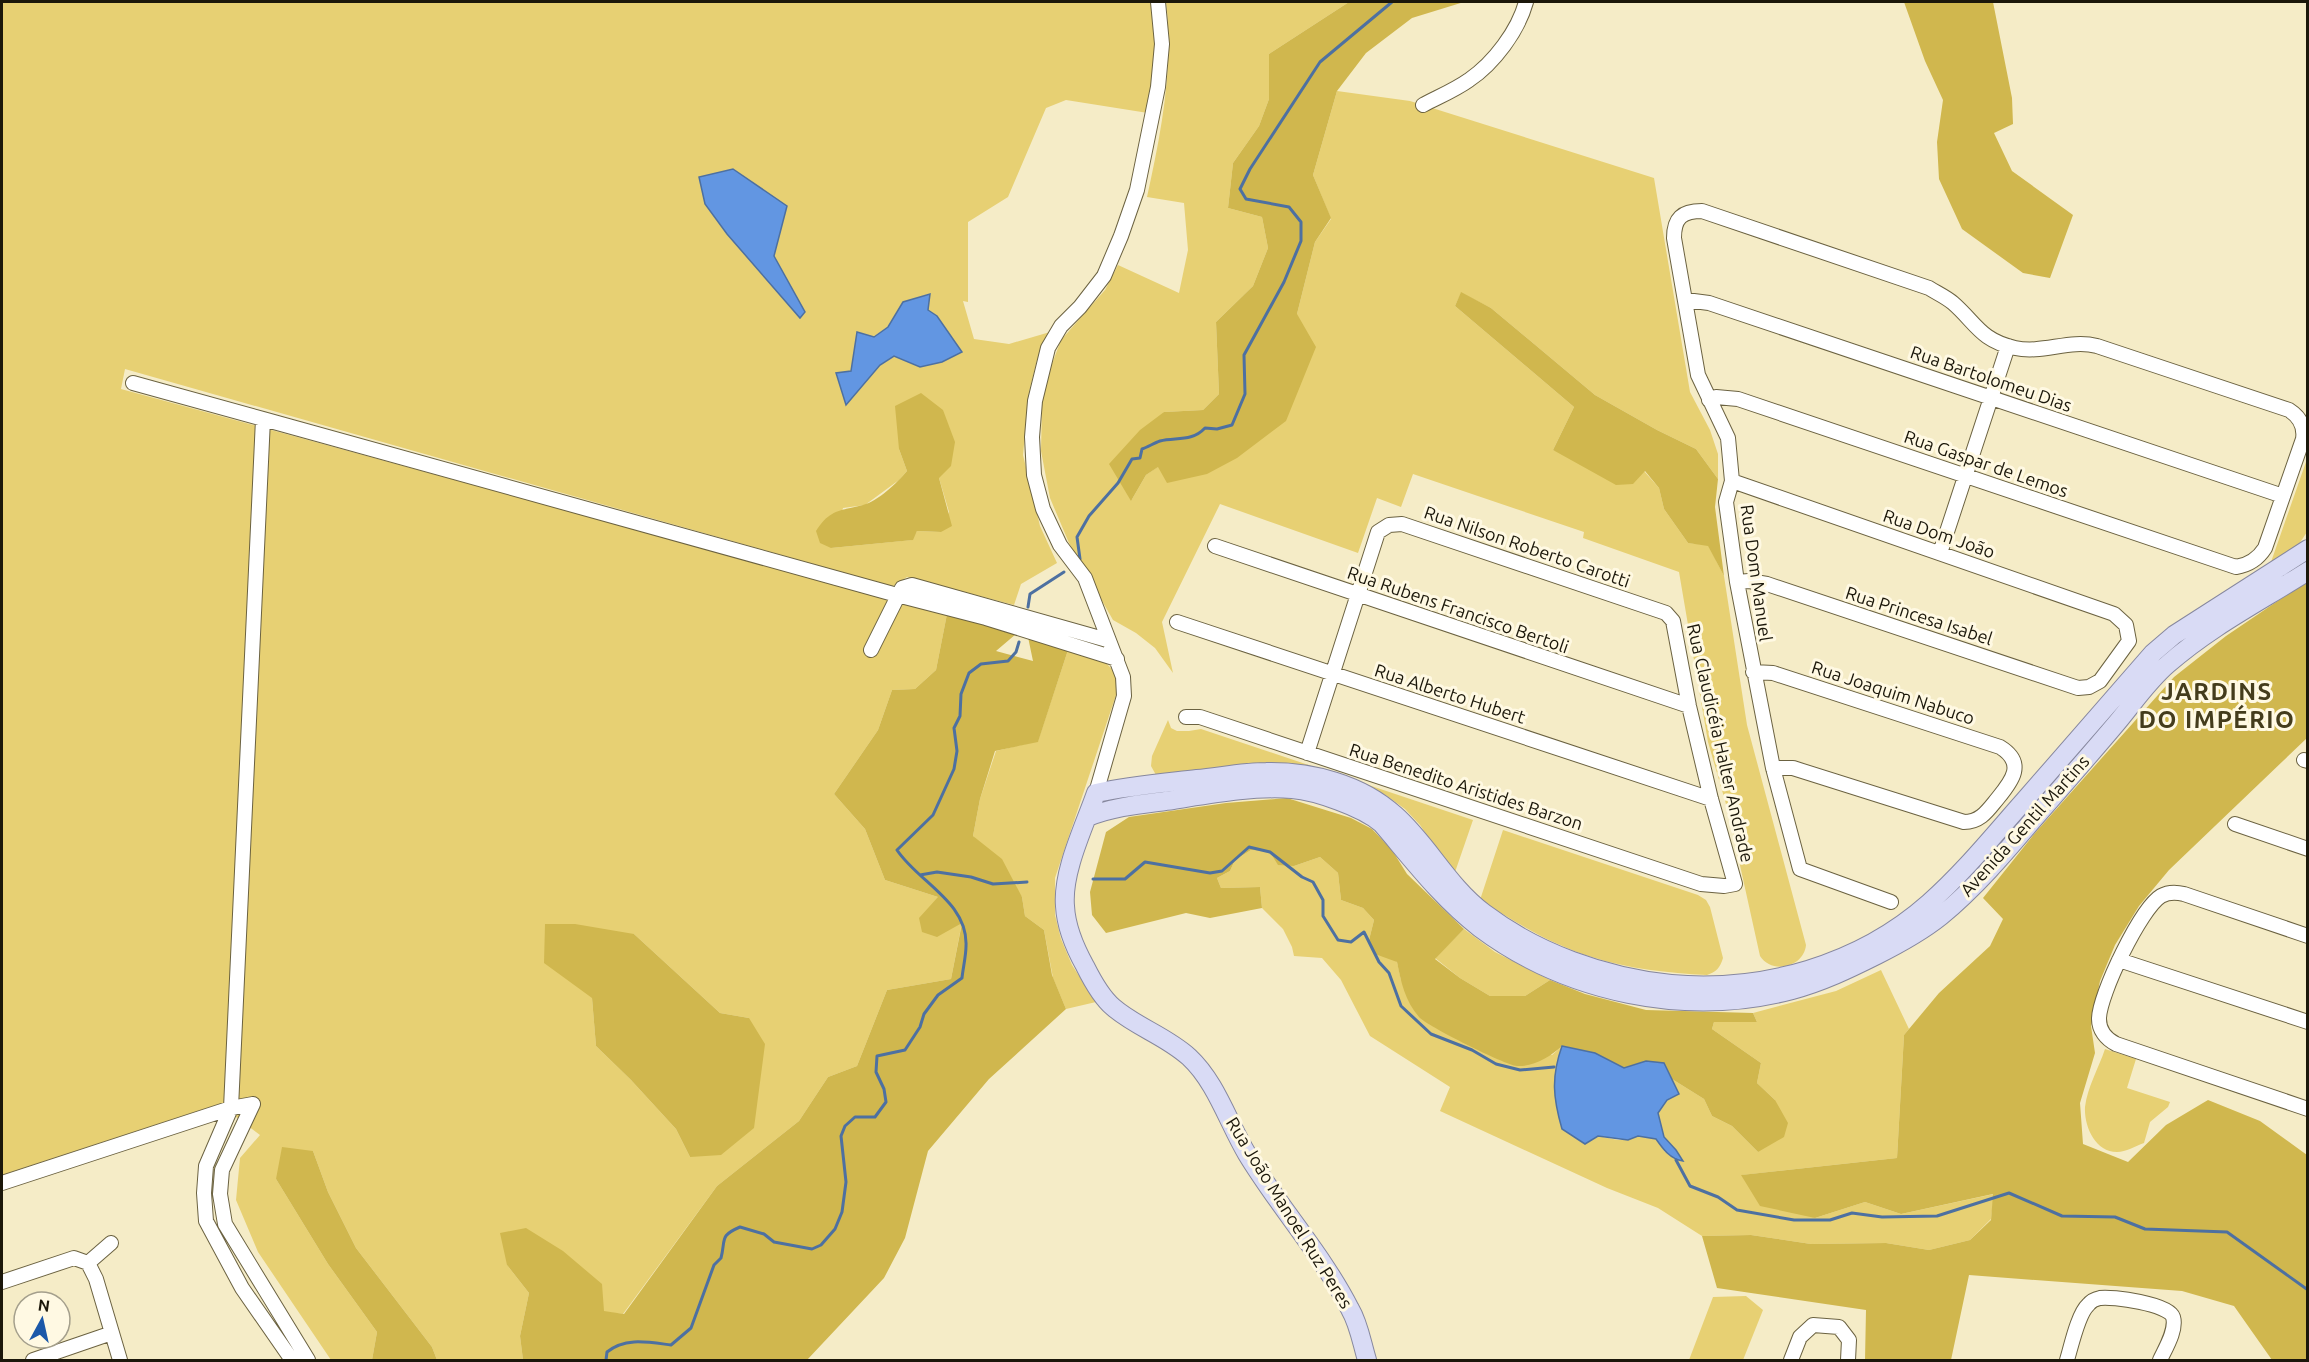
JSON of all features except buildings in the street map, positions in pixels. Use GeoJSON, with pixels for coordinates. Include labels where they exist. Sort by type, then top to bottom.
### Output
{"type":"FeatureCollection","features":[{"type":"Feature","properties":{"kind":"main road","name":"Avenida Gentil Martins"},"geometry":{"type":"LineString","coordinates":[[1834,968],[1890,933],[1928,904],[1966,867],[2153,654],[2174,635],[2307,549]]}},
{"type":"Feature","properties":{"kind":"main road","name":"Avenida Gentil Martins"},"geometry":{"type":"LineString","coordinates":[[1088,817],[1125,806],[1271,789],[1294,789],[1365,812],[1381,823],[1440,891],[1478,927],[1515,951],[1561,974],[1591,985],[1644,997],[1692,1001],[1752,991],[1788,976],[1834,968],[1919,932],[1941,916],[1989,872],[2166,665],[2209,634],[2307,571]]}},
{"type":"Feature","properties":{"kind":"main road","name":"Avenida Gentil Martins"},"geometry":{"type":"LineString","coordinates":[[1096,793],[1125,787],[1263,772],[1306,774],[1338,783],[1374,798],[1395,815],[1450,882],[1483,912],[1524,939],[1594,968],[1649,982],[1752,991]]}},
{"type":"Feature","properties":{"kind":"main road","name":"Rua João Manoel Ruz Peres"},"geometry":{"type":"LineString","coordinates":[[1096,793],[1072,861],[1065,897],[1065,906],[1077,952],[1110,1005],[1189,1057],[1206,1078],[1262,1178],[1335,1281],[1352,1311],[1367,1360]]}},
{"type":"Feature","properties":{"kind":"street","name":"Rua João Manoel Ruz Peres"},"geometry":{"type":"LineString","coordinates":[[1096,793],[1124,696],[1123,677],[1085,578],[1060,545],[1042,509],[1034,475],[1032,437],[1035,401],[1048,348],[1061,326],[1080,307],[1104,276],[1137,190],[1158,87],[1162,44],[1158,2]]}},
{"type":"Feature","properties":{"kind":"street"},"geometry":{"type":"LineString","coordinates":[[1423,105],[1470,80],[1507,43],[1526,2]]}},
{"type":"Feature","properties":{"kind":"street","name":"Rua Dom Manuel"},"geometry":{"type":"LineString","coordinates":[[1891,902],[1800,870],[1773,768],[1737,582],[1726,502],[1732,481],[1728,438],[1698,375],[1674,238],[1674,224],[1680,215],[1691,211],[1702,211],[1929,288],[1953,303],[1981,332],[2008,346]]}},
{"type":"Feature","properties":{"kind":"street","name":"Rua Bartolomeu Dias"},"geometry":{"type":"LineString","coordinates":[[1686,300],[1709,303],[2283,496]]}},
{"type":"Feature","properties":{"kind":"street"},"geometry":{"type":"LineString","coordinates":[[1940,553],[2008,346],[2031,350],[2078,343],[2097,346],[2289,410],[2302,424],[2303,439],[2283,496]]}},
{"type":"Feature","properties":{"kind":"street"},"geometry":{"type":"LineString","coordinates":[[133,382],[986,618],[1117,659]]}},
{"type":"Feature","properties":{"kind":"street","name":"Rua Gaspar de Lemos"},"geometry":{"type":"LineString","coordinates":[[1709,400],[1716,397],[1738,399],[2230,566],[2251,563],[2259,556],[2265,548],[2283,496]]}},
{"type":"Feature","properties":{"kind":"street"},"geometry":{"type":"LineString","coordinates":[[263,419],[231,1108],[206,1166],[204,1193],[206,1221],[242,1288],[292,1360]]}},
{"type":"Feature","properties":{"kind":"street","name":"Rua Dom João"},"geometry":{"type":"LineString","coordinates":[[1732,481],[2114,614],[2121,619],[2128,630],[2128,645],[2100,681],[2089,687]]}},
{"type":"Feature","properties":{"kind":"street","name":"Rua Nilson Roberto Carotti"},"geometry":{"type":"LineString","coordinates":[[1358,595],[1378,532],[1389,525],[1402,524],[1666,613]]}},
{"type":"Feature","properties":{"kind":"street","name":"Rua Rubens Francisco Bertoli"},"geometry":{"type":"LineString","coordinates":[[1215,546],[1689,706]]}},
{"type":"Feature","properties":{"kind":"street","name":"Rua Princesa Isabel"},"geometry":{"type":"LineString","coordinates":[[1737,582],[1767,584],[2078,688],[2089,687]]}},
{"type":"Feature","properties":{"kind":"street"},"geometry":{"type":"LineString","coordinates":[[871,650],[897,595],[902,588],[912,585],[1107,640]]}},
{"type":"Feature","properties":{"kind":"street"},"geometry":{"type":"LineString","coordinates":[[1307,753],[1358,595]]}},
{"type":"Feature","properties":{"kind":"street","name":"Rua Claudicéia Halter Andrade"},"geometry":{"type":"LineString","coordinates":[[1666,613],[1676,629],[1689,706],[1711,799],[1735,884]]}},
{"type":"Feature","properties":{"kind":"street","name":"Rua Alberto Hubert"},"geometry":{"type":"LineString","coordinates":[[1177,621],[1711,799]]}},
{"type":"Feature","properties":{"kind":"street","name":"Rua Joaquim Nabuco"},"geometry":{"type":"LineString","coordinates":[[1753,672],[1773,673],[2000,747],[2010,755],[2014,763],[2014,775],[2011,783],[1983,816],[1972,822],[1960,822],[1793,768],[1773,768]]}},
{"type":"Feature","properties":{"kind":"street","name":"Rua Benedito Aristides Barzon"},"geometry":{"type":"LineString","coordinates":[[1186,717],[1200,717],[1701,884],[1724,886],[1735,884]]}},
{"type":"Feature","properties":{"kind":"street"},"geometry":{"type":"LineString","coordinates":[[1125,787],[1125,806]]}},
{"type":"Feature","properties":{"kind":"street"},"geometry":{"type":"LineString","coordinates":[[2235,825],[2307,849]]}},
{"type":"Feature","properties":{"kind":"street"},"geometry":{"type":"LineString","coordinates":[[2307,936],[2184,894],[2170,893],[2161,896],[2134,930],[2119,960],[2099,1013],[2103,1034],[2116,1044],[2307,1109]]}},
{"type":"Feature","properties":{"kind":"street"},"geometry":{"type":"LineString","coordinates":[[2119,960],[2307,1022]]}},
{"type":"Feature","properties":{"kind":"street"},"geometry":{"type":"LineString","coordinates":[[2,1183],[231,1108],[253,1104],[222,1170],[220,1194],[225,1224],[308,1360]]}},
{"type":"Feature","properties":{"kind":"street"},"geometry":{"type":"LineString","coordinates":[[88,1263],[111,1243]]}},
{"type":"Feature","properties":{"kind":"street"},"geometry":{"type":"LineString","coordinates":[[2,1281],[74,1258],[88,1263],[96,1279],[120,1360]]}},
{"type":"Feature","properties":{"kind":"street"},"geometry":{"type":"LineString","coordinates":[[2067,1360],[2084,1310],[2092,1301],[2103,1298],[2150,1304],[2170,1311],[2173,1316],[2173,1325],[2160,1360]]}},
{"type":"Feature","properties":{"kind":"street"},"geometry":{"type":"LineString","coordinates":[[1791,1360],[1800,1336],[1813,1325],[1839,1327],[1849,1340],[1848,1360]]}},
{"type":"Feature","properties":{"kind":"street"},"geometry":{"type":"LineString","coordinates":[[33,1360],[112,1334]]}},
{"type":"Feature","properties":{"kind":"shaded area"},"geometry":{"type":"Polygon","coordinates":[[[2,2],[1153,2],[1157,30],[1148,113],[1066,100],[1046,108],[1008,197],[968,222],[968,302],[963,301],[974,339],[1009,344],[1050,332],[1037,360],[1029,392],[1023,455],[1040,526],[1057,563],[1021,584],[1014,605],[907,577],[893,586],[880,583],[125,369],[121,389],[947,614],[936,670],[915,689],[892,690],[878,730],[834,794],[865,829],[885,880],[938,897],[962,922],[951,979],[887,990],[857,1066],[828,1077],[799,1121],[717,1186],[623,1314],[604,1312],[507,1265],[529,1293],[520,1336],[523,1360],[437,1360],[432,1347],[356,1248],[328,1192],[313,1151],[276,1179],[328,1264],[377,1332],[372,1360],[331,1360],[258,1252],[236,1200],[240,1158],[260,1135],[219,1104],[2,1175],[2,2]],[[705,204],[736,243],[774,256],[787,206],[705,204]],[[929,294],[903,302],[888,327],[873,337],[851,371],[836,374],[846,404],[880,365],[894,356],[920,367],[942,362],[962,352],[937,316],[927,310],[929,294]],[[899,449],[907,471],[899,480],[865,505],[843,508],[831,548],[912,540],[917,531],[941,532],[949,512],[939,478],[899,449]],[[634,934],[592,998],[596,1046],[676,1129],[690,1157],[749,1018],[720,1013],[634,934]]]}},
{"type":"Feature","properties":{"kind":"shaded area"},"geometry":{"type":"Polygon","coordinates":[[[1166,2],[1349,2],[1269,54],[1269,99],[1259,126],[1233,163],[1228,208],[1262,217],[1268,248],[1253,286],[1216,322],[1219,394],[1203,410],[1164,412],[1131,501],[1146,475],[1159,466],[1297,314],[1315,242],[1331,219],[1313,175],[1337,91],[1410,101],[1654,178],[1690,392],[1710,430],[1718,454],[1718,479],[1696,449],[1595,395],[1491,308],[1461,293],[1455,306],[1574,407],[1553,450],[1644,471],[1659,488],[1664,509],[1688,543],[1708,545],[1724,576],[1747,725],[1806,945],[1800,959],[1794,963],[1779,967],[1765,962],[1760,956],[1728,811],[1708,742],[1679,572],[1583,538],[1584,532],[1413,474],[1401,507],[1377,498],[1358,553],[1220,504],[1162,622],[1173,673],[1155,648],[1136,633],[1113,620],[1069,543],[1050,498],[1041,451],[1042,403],[1050,369],[1061,340],[1105,290],[1118,265],[1179,293],[1188,250],[1184,203],[1147,197],[1165,100],[1168,51],[1166,2]]]}},
{"type":"Feature","properties":{"kind":"shaded area"},"geometry":{"type":"Polygon","coordinates":[[[1349,2],[1464,2],[1412,18],[1366,53],[1337,91],[1313,175],[1331,218],[1315,242],[1297,314],[1316,347],[1286,421],[1237,458],[1207,474],[1167,483],[1158,467],[1146,475],[1131,501],[1109,464],[1140,430],[1164,412],[1203,410],[1219,394],[1216,322],[1253,286],[1268,248],[1262,217],[1228,208],[1233,163],[1259,126],[1269,99],[1269,54],[1349,2]]]}},
{"type":"Feature","properties":{"kind":"shaded area"},"geometry":{"type":"Polygon","coordinates":[[[1904,2],[1993,2],[2012,98],[2013,124],[1994,133],[2012,171],[2073,215],[2050,278],[2023,273],[1962,229],[1939,179],[1937,142],[1943,100],[1925,61],[1904,2]]]}},
{"type":"Feature","properties":{"kind":"shaded area"},"geometry":{"type":"Polygon","coordinates":[[[1461,292],[1491,308],[1595,395],[1696,449],[1718,479],[1715,507],[1724,576],[1708,546],[1688,543],[1664,509],[1659,488],[1645,471],[1633,484],[1616,485],[1553,450],[1574,407],[1455,306],[1461,292]]]}},
{"type":"Feature","properties":{"kind":"shaded area"},"geometry":{"type":"Polygon","coordinates":[[[921,393],[943,410],[955,442],[951,466],[939,478],[952,526],[941,532],[917,531],[913,540],[831,548],[820,543],[816,531],[826,518],[836,512],[875,500],[907,471],[899,449],[895,406],[921,393]]]}},
{"type":"Feature","properties":{"kind":"shaded area"},"geometry":{"type":"Polygon","coordinates":[[[2307,459],[2307,532],[2299,544],[2271,562],[2307,459]]]}},
{"type":"Feature","properties":{"kind":"shaded area"},"geometry":{"type":"Polygon","coordinates":[[[2307,581],[2307,738],[2169,870],[2139,906],[2115,945],[2100,981],[2091,1026],[2095,1053],[2080,1103],[2083,1144],[2128,1162],[2166,1125],[2208,1100],[2260,1121],[2307,1155],[2307,1360],[2272,1360],[2234,1306],[2182,1291],[1969,1275],[1951,1360],[1865,1360],[1866,1310],[1717,1288],[1702,1236],[1751,1235],[1811,1244],[1886,1243],[1929,1250],[1970,1240],[1991,1220],[1993,1194],[1901,1214],[1865,1202],[1815,1218],[1760,1206],[1741,1175],[1897,1158],[1904,1035],[1939,993],[1990,946],[2003,919],[1983,898],[2035,833],[2174,677],[2226,636],[2307,581]]]}},
{"type":"Feature","properties":{"kind":"shaded area"},"geometry":{"type":"Polygon","coordinates":[[[947,614],[1016,634],[996,651],[1033,661],[1028,637],[1068,650],[1038,742],[995,751],[980,799],[973,836],[1002,859],[1022,897],[1025,916],[1044,930],[1052,975],[1066,1009],[989,1079],[928,1151],[905,1238],[884,1278],[807,1360],[523,1360],[520,1336],[529,1293],[507,1265],[500,1233],[526,1228],[563,1251],[602,1284],[604,1311],[624,1314],[717,1186],[799,1121],[828,1077],[857,1066],[887,990],[951,979],[962,923],[937,937],[922,932],[919,918],[938,897],[885,880],[865,829],[834,794],[878,730],[892,690],[915,689],[936,670],[947,614]]]}},
{"type":"Feature","properties":{"kind":"shaded area"},"geometry":{"type":"Polygon","coordinates":[[[1068,650],[1095,658],[1108,665],[1113,671],[1118,689],[1055,878],[1055,915],[1061,939],[1072,965],[1096,1002],[1066,1009],[1053,978],[1044,930],[1025,916],[1022,897],[973,836],[980,799],[996,751],[1038,741],[1068,650]]]}},
{"type":"Feature","properties":{"kind":"shaded area"},"geometry":{"type":"Polygon","coordinates":[[[1168,720],[1171,728],[1177,731],[1201,729],[1325,771],[1285,763],[1156,775],[1151,766],[1152,756],[1168,720]]]}},
{"type":"Feature","properties":{"kind":"shaded area"},"geometry":{"type":"Polygon","coordinates":[[[1325,771],[1338,773],[1352,779],[1325,771]]]}},
{"type":"Feature","properties":{"kind":"shaded area"},"geometry":{"type":"Polygon","coordinates":[[[1352,779],[1473,820],[1454,875],[1420,825],[1405,809],[1387,796],[1352,779]]]}},
{"type":"Feature","properties":{"kind":"shaded area"},"geometry":{"type":"Polygon","coordinates":[[[1287,798],[1351,818],[1372,829],[1392,850],[1407,874],[1464,929],[1435,959],[1460,978],[1490,996],[1525,996],[1550,980],[1585,994],[1646,1010],[1753,1013],[1757,1022],[1714,1022],[1712,1029],[1761,1063],[1757,1083],[1775,1100],[1788,1123],[1784,1137],[1758,1152],[1732,1126],[1712,1116],[1704,1099],[1672,1079],[1664,1063],[1646,1061],[1624,1068],[1595,1053],[1562,1046],[1541,1061],[1517,1066],[1483,1052],[1425,1022],[1407,998],[1397,962],[1375,954],[1369,940],[1374,920],[1363,908],[1341,900],[1338,873],[1320,857],[1294,866],[1278,865],[1270,852],[1251,850],[1235,860],[1230,871],[1217,878],[1221,888],[1260,887],[1262,908],[1210,918],[1186,913],[1106,933],[1092,915],[1090,892],[1106,832],[1129,817],[1226,803],[1287,798]]]}},
{"type":"Feature","properties":{"kind":"shaded area"},"geometry":{"type":"Polygon","coordinates":[[[1503,830],[1698,895],[1706,900],[1710,907],[1723,958],[1719,967],[1707,975],[1620,965],[1577,952],[1548,939],[1480,900],[1503,830]]]}},
{"type":"Feature","properties":{"kind":"shaded area"},"geometry":{"type":"Polygon","coordinates":[[[1251,850],[1270,852],[1294,866],[1320,857],[1338,873],[1341,900],[1363,908],[1374,920],[1369,940],[1397,962],[1401,980],[1552,1055],[1562,1046],[1558,1057],[1554,1087],[1562,1129],[1618,1140],[1628,1140],[1638,1136],[1656,1139],[1665,1152],[1676,1150],[1664,1137],[1658,1113],[1667,1100],[1679,1094],[1672,1079],[1704,1099],[1712,1116],[1732,1126],[1758,1152],[1775,1100],[1757,1083],[1761,1063],[1712,1029],[1714,1022],[1757,1022],[1753,1013],[1836,991],[1881,970],[1909,1029],[1904,1035],[1897,1158],[1742,1175],[1815,1218],[1865,1202],[1901,1214],[1994,1194],[1991,1219],[1970,1240],[1929,1250],[1886,1243],[1811,1244],[1751,1235],[1702,1236],[1658,1208],[1607,1188],[1440,1111],[1450,1087],[1370,1036],[1341,980],[1322,958],[1294,956],[1283,929],[1262,908],[1260,887],[1221,888],[1217,878],[1230,871],[1235,860],[1251,850]]]}},
{"type":"Feature","properties":{"kind":"shaded area"},"geometry":{"type":"Polygon","coordinates":[[[545,924],[575,924],[634,934],[720,1013],[749,1018],[765,1044],[754,1128],[721,1155],[690,1157],[676,1129],[596,1046],[592,998],[544,963],[545,924]]]}},
{"type":"Feature","properties":{"kind":"shaded area"},"geometry":{"type":"Polygon","coordinates":[[[1464,929],[1495,952],[1550,980],[1525,996],[1490,996],[1460,978],[1435,958],[1464,929]]]}},
{"type":"Feature","properties":{"kind":"shaded area"},"geometry":{"type":"Polygon","coordinates":[[[2105,1049],[2136,1059],[2127,1088],[2170,1102],[2168,1107],[2150,1122],[2144,1143],[2120,1152],[2109,1151],[2097,1143],[2086,1122],[2085,1107],[2088,1092],[2105,1049]]]}},
{"type":"Feature","properties":{"kind":"shaded area"},"geometry":{"type":"Polygon","coordinates":[[[282,1147],[313,1151],[328,1192],[356,1248],[432,1347],[437,1360],[372,1360],[377,1332],[328,1264],[276,1179],[282,1147]]]}},
{"type":"Feature","properties":{"kind":"shaded area"},"geometry":{"type":"Polygon","coordinates":[[[1746,1296],[1763,1310],[1743,1360],[1689,1360],[1713,1297],[1746,1296]]]}},
{"type":"Feature","properties":{"kind":"water"},"geometry":{"type":"Polygon","coordinates":[[[733,169],[787,206],[774,256],[805,312],[800,318],[727,234],[705,204],[699,177],[733,169]]]}},
{"type":"Feature","properties":{"kind":"water"},"geometry":{"type":"Polygon","coordinates":[[[930,294],[928,310],[937,316],[962,352],[942,362],[920,367],[894,356],[880,365],[846,405],[836,373],[851,371],[857,332],[874,337],[888,327],[903,302],[930,294]]]}},
{"type":"Feature","properties":{"kind":"water"},"geometry":{"type":"Polygon","coordinates":[[[1562,1046],[1595,1053],[1624,1068],[1646,1061],[1664,1063],[1679,1094],[1667,1100],[1658,1113],[1664,1137],[1683,1161],[1671,1156],[1656,1139],[1638,1136],[1628,1140],[1598,1136],[1585,1144],[1562,1129],[1554,1087],[1558,1057],[1562,1046]]]}},
{"type":"Feature","properties":{"kind":"waterway"},"geometry":{"type":"LineString","coordinates":[[1080,559],[1077,537],[1089,516],[1118,483],[1132,459],[1140,458],[1142,449],[1160,441],[1189,437],[1205,428],[1217,429],[1232,425],[1245,394],[1244,355],[1284,282],[1301,241],[1301,222],[1289,207],[1246,199],[1240,189],[1250,169],[1320,62],[1392,2]]}},
{"type":"Feature","properties":{"kind":"waterway"},"geometry":{"type":"LineString","coordinates":[[1028,607],[1030,594],[1064,572]]}},
{"type":"Feature","properties":{"kind":"waterway"},"geometry":{"type":"LineString","coordinates":[[606,1360],[607,1352],[621,1344],[637,1342],[671,1345],[691,1328],[714,1265],[721,1258],[726,1236],[733,1230],[740,1227],[764,1234],[774,1242],[812,1249],[821,1245],[835,1229],[842,1212],[846,1182],[841,1136],[845,1126],[855,1117],[875,1117],[886,1102],[884,1089],[876,1072],[877,1056],[905,1050],[920,1027],[924,1014],[938,995],[962,978],[966,954],[964,931],[959,917],[951,905],[906,862],[897,850],[933,815],[954,769],[957,751],[954,728],[960,716],[961,694],[969,673],[981,664],[1008,661],[1016,652],[1019,642]]}},
{"type":"Feature","properties":{"kind":"waterway"},"geometry":{"type":"LineString","coordinates":[[1093,879],[1125,879],[1145,862],[1210,873],[1222,871],[1249,847],[1270,852],[1302,877],[1313,882],[1323,900],[1323,916],[1338,940],[1351,942],[1364,932],[1379,962],[1389,973],[1401,1006],[1431,1034],[1472,1050],[1496,1064],[1520,1070],[1554,1067]]}},
{"type":"Feature","properties":{"kind":"waterway"},"geometry":{"type":"LineString","coordinates":[[920,875],[937,872],[971,877],[993,884],[1027,882]]}},
{"type":"Feature","properties":{"kind":"waterway"},"geometry":{"type":"LineString","coordinates":[[1676,1160],[1690,1186],[1718,1197],[1737,1210],[1794,1220],[1830,1220],[1852,1213],[1882,1217],[1937,1216],[2009,1193],[2062,1216],[2115,1217],[2145,1229],[2227,1232],[2308,1290]]}},
{"type":"Feature","properties":{"kind":"district","name":"JARDINS DO IMPÉRIO"},"geometry":{"type":"Point","coordinates":[2217,706]}}]}
